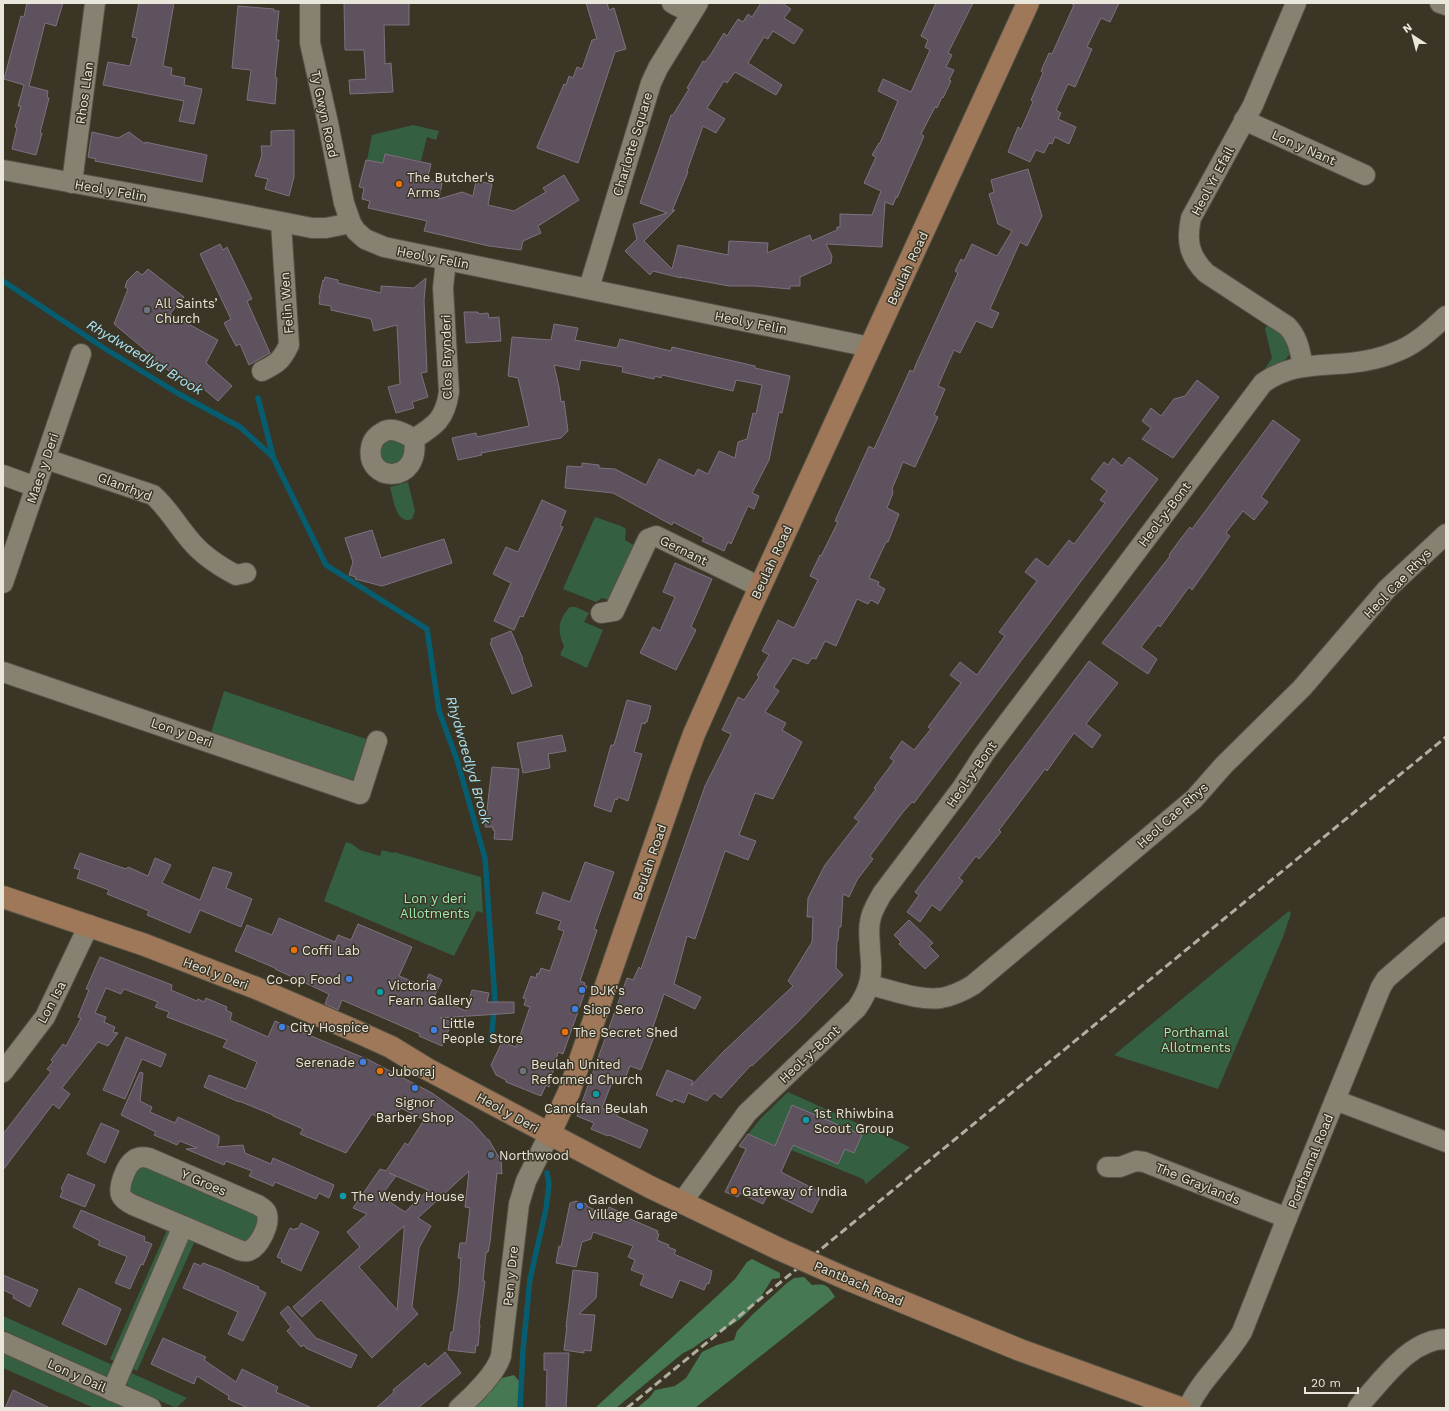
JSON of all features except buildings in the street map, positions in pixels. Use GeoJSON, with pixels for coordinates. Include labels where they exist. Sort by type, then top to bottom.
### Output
{"type":"FeatureCollection","features":[{"type":"Feature","properties":{"kind":"street","name":"Rhos Llan"},"geometry":{"type":"LineString","coordinates":[[72,183],[95,3]]}},
{"type":"Feature","properties":{"kind":"street","name":"Ty Gwyn Road"},"geometry":{"type":"LineString","coordinates":[[310,3],[310,43],[344,203],[351,223]]}},
{"type":"Feature","properties":{"kind":"street","name":"Charlotte Square"},"geometry":{"type":"LineString","coordinates":[[672,3],[682,9],[687,10],[696,6]]}},
{"type":"Feature","properties":{"kind":"street","name":"Beulah Road"},"geometry":{"type":"LineString","coordinates":[[549,1135],[569,1092],[692,740],[760,587],[1028,3]]}},
{"type":"Feature","properties":{"kind":"street","name":"Heol Yr Efail"},"geometry":{"type":"LineString","coordinates":[[1296,3],[1253,105],[1191,218],[1188,241],[1194,259],[1206,273],[1287,326],[1293,332],[1303,366]]}},
{"type":"Feature","properties":{"kind":"street"},"geometry":{"type":"LineString","coordinates":[[1440,3],[1446,5]]}},
{"type":"Feature","properties":{"kind":"street","name":"Charlotte Square"},"geometry":{"type":"LineString","coordinates":[[588,288],[651,84],[658,68],[696,6]]}},
{"type":"Feature","properties":{"kind":"street","name":"Lon y Nant"},"geometry":{"type":"LineString","coordinates":[[1244,120],[1365,175]]}},
{"type":"Feature","properties":{"kind":"street","name":"Heol y Felin"},"geometry":{"type":"LineString","coordinates":[[3,170],[184,202],[281,223],[312,228],[326,228],[351,223],[356,231],[376,244],[446,260],[870,347]]}},
{"type":"Feature","properties":{"kind":"street","name":"Felin Wen"},"geometry":{"type":"LineString","coordinates":[[262,371],[277,363],[284,356],[289,345],[281,223]]}},
{"type":"Feature","properties":{"kind":"street","name":"Clos Brynderi"},"geometry":{"type":"LineString","coordinates":[[414,439],[434,426],[442,416],[447,404],[448,385],[443,288],[446,260]]}},
{"type":"Feature","properties":{"kind":"street","name":"Heol-y-Bont"},"geometry":{"type":"LineString","coordinates":[[682,1202],[747,1112],[857,1008],[870,985],[872,974],[869,935],[870,922],[873,909],[882,894],[962,788],[984,754],[1263,383],[1275,375],[1303,366],[1353,362],[1394,353],[1411,345],[1446,316]]}},
{"type":"Feature","properties":{"kind":"street","name":"Maes y Deri"},"geometry":{"type":"LineString","coordinates":[[3,583],[81,354]]}},
{"type":"Feature","properties":{"kind":"street","name":"Glanrhyd"},"geometry":{"type":"LineString","coordinates":[[46,458],[153,495],[161,502],[190,540],[216,564],[236,576],[246,573]]}},
{"type":"Feature","properties":{"kind":"street"},"geometry":{"type":"LineString","coordinates":[[3,475],[36,487]]}},
{"type":"Feature","properties":{"kind":"street","name":"Heol Cae Rhys"},"geometry":{"type":"LineString","coordinates":[[870,985],[928,998],[941,998],[958,993],[973,985],[1194,799],[1224,765],[1302,688],[1387,590],[1446,534]]}},
{"type":"Feature","properties":{"kind":"street","name":"Gernant"},"geometry":{"type":"LineString","coordinates":[[601,613],[614,611],[648,539],[656,536],[760,587]]}},
{"type":"Feature","properties":{"kind":"street","name":"Lon y Deri"},"geometry":{"type":"LineString","coordinates":[[3,672],[360,794],[377,741]]}},
{"type":"Feature","properties":{"kind":"street","name":"Heol y Deri"},"geometry":{"type":"LineString","coordinates":[[3,897],[145,945],[237,981],[360,1033],[391,1047],[427,1070],[549,1135]]}},
{"type":"Feature","properties":{"kind":"street","name":"Lon Isa"},"geometry":{"type":"LineString","coordinates":[[3,1072],[45,1017],[89,925]]}},
{"type":"Feature","properties":{"kind":"street","name":"Porthamal Road"},"geometry":{"type":"LineString","coordinates":[[1188,1408],[1197,1390],[1234,1346],[1242,1332],[1286,1218],[1369,1016],[1386,979],[1446,927]]}},
{"type":"Feature","properties":{"kind":"street"},"geometry":{"type":"LineString","coordinates":[[1335,1100],[1446,1142]]}},
{"type":"Feature","properties":{"kind":"street","name":"Pantbach Road"},"geometry":{"type":"LineString","coordinates":[[549,1135],[650,1188],[779,1249],[847,1279],[1020,1350],[1180,1408]]}},
{"type":"Feature","properties":{"kind":"street","name":"Pen y Dre"},"geometry":{"type":"LineString","coordinates":[[459,1408],[493,1373],[500,1360],[519,1204],[526,1181],[549,1135]]}},
{"type":"Feature","properties":{"kind":"street","name":"Y Groes"},"geometry":{"type":"LineString","coordinates":[[142,1157],[149,1158],[258,1205],[267,1213],[264,1234],[258,1243],[246,1252],[183,1226],[133,1206],[122,1196],[120,1189],[122,1181],[129,1166],[134,1160],[142,1157]]}},
{"type":"Feature","properties":{"kind":"street","name":"The Graylands"},"geometry":{"type":"LineString","coordinates":[[1107,1167],[1120,1167],[1136,1161],[1148,1163],[1286,1218]]}},
{"type":"Feature","properties":{"kind":"street"},"geometry":{"type":"LineString","coordinates":[[112,1391],[183,1226]]}},
{"type":"Feature","properties":{"kind":"street"},"geometry":{"type":"LineString","coordinates":[[1358,1408],[1402,1359],[1427,1342],[1446,1339]]}},
{"type":"Feature","properties":{"kind":"street","name":"Lon y Dail"},"geometry":{"type":"LineString","coordinates":[[3,1342],[151,1408]]}},
{"type":"Feature","properties":{"kind":"green space"},"geometry":{"type":"Polygon","coordinates":[[[413,125],[439,131],[436,140],[427,137],[421,161],[385,154],[383,163],[367,160],[372,135],[413,125]]]}},
{"type":"Feature","properties":{"kind":"green space"},"geometry":{"type":"Polygon","coordinates":[[[1269,322],[1284,331],[1291,348],[1289,355],[1285,360],[1263,374],[1272,358],[1265,329],[1269,322]]]}},
{"type":"Feature","properties":{"kind":"green space"},"geometry":{"type":"Polygon","coordinates":[[[387,439],[401,440],[406,447],[401,464],[383,463],[378,450],[387,439]]]}},
{"type":"Feature","properties":{"kind":"green space"},"geometry":{"type":"Polygon","coordinates":[[[408,482],[415,511],[412,519],[407,520],[399,515],[390,487],[408,482]]]}},
{"type":"Feature","properties":{"kind":"green space"},"geometry":{"type":"Polygon","coordinates":[[[595,517],[626,529],[625,540],[635,546],[609,600],[602,598],[596,602],[563,589],[595,517]]]}},
{"type":"Feature","properties":{"kind":"green space"},"geometry":{"type":"Polygon","coordinates":[[[570,607],[576,607],[589,613],[584,622],[603,630],[587,668],[560,655],[564,646],[560,635],[560,625],[563,616],[570,607]]]}},
{"type":"Feature","properties":{"kind":"green space"},"geometry":{"type":"Polygon","coordinates":[[[224,691],[372,741],[359,782],[211,733],[224,691]]]}},
{"type":"Feature","properties":{"kind":"green space","name":"Lon y deri Allotments"},"geometry":{"type":"Polygon","coordinates":[[[346,842],[352,844],[360,850],[380,856],[382,850],[394,852],[481,877],[483,913],[477,911],[454,956],[324,901],[346,842]]]}},
{"type":"Feature","properties":{"kind":"green space","name":"Porthamal Allotments"},"geometry":{"type":"Polygon","coordinates":[[[1289,911],[1291,913],[1283,937],[1218,1089],[1114,1055],[1289,911]]]}},
{"type":"Feature","properties":{"kind":"green space"},"geometry":{"type":"Polygon","coordinates":[[[788,1092],[910,1147],[866,1184],[863,1179],[791,1150],[790,1152],[748,1134],[761,1118],[788,1092]]]}},
{"type":"Feature","properties":{"kind":"green space"},"geometry":{"type":"Polygon","coordinates":[[[146,1164],[261,1217],[248,1244],[132,1198],[128,1183],[135,1168],[146,1164]]]}},
{"type":"Feature","properties":{"kind":"green space"},"geometry":{"type":"Polygon","coordinates":[[[167,1230],[172,1233],[117,1362],[110,1359],[167,1230]]]}},
{"type":"Feature","properties":{"kind":"green space"},"geometry":{"type":"Polygon","coordinates":[[[188,1239],[194,1243],[137,1371],[131,1368],[188,1239]]]}},
{"type":"Feature","properties":{"kind":"green space"},"geometry":{"type":"Polygon","coordinates":[[[752,1259],[780,1273],[780,1278],[772,1279],[761,1297],[747,1313],[733,1324],[683,1353],[616,1408],[595,1408],[735,1279],[747,1262],[752,1259]]]}},
{"type":"Feature","properties":{"kind":"green space"},"geometry":{"type":"Polygon","coordinates":[[[804,1277],[812,1285],[823,1285],[828,1287],[835,1297],[695,1408],[637,1408],[650,1397],[655,1390],[675,1386],[686,1378],[702,1352],[717,1345],[734,1340],[737,1331],[787,1283],[794,1278],[804,1277]]]}},
{"type":"Feature","properties":{"kind":"green space"},"geometry":{"type":"Polygon","coordinates":[[[3,1316],[115,1366],[108,1377],[105,1376],[3,1330],[3,1316]]]}},
{"type":"Feature","properties":{"kind":"green space"},"geometry":{"type":"Polygon","coordinates":[[[3,1353],[126,1408],[94,1408],[3,1368],[3,1353]]]}},
{"type":"Feature","properties":{"kind":"green space"},"geometry":{"type":"Polygon","coordinates":[[[129,1372],[187,1398],[176,1408],[129,1387],[126,1383],[129,1372]]]}},
{"type":"Feature","properties":{"kind":"green space"},"geometry":{"type":"Polygon","coordinates":[[[514,1375],[519,1381],[519,1408],[470,1408],[502,1378],[514,1375]]]}},
{"type":"Feature","properties":{"kind":"waterway","name":"Rhydwaedlyd Brook"},"geometry":{"type":"LineString","coordinates":[[3,281],[104,348],[179,394],[240,427],[273,457],[326,565],[427,629],[439,711],[457,760],[485,858],[495,1001],[491,1041]]}},
{"type":"Feature","properties":{"kind":"waterway","name":"Rhydwaedlyd Brook"},"geometry":{"type":"LineString","coordinates":[[258,398],[273,456]]}},
{"type":"Feature","properties":{"kind":"waterway","name":"Rhydwaedlyd Brook"},"geometry":{"type":"LineString","coordinates":[[520,1408],[523,1350],[530,1279],[546,1209],[549,1184],[547,1173]]}},
{"type":"Feature","properties":{"kind":"railway"},"geometry":{"type":"LineString","coordinates":[[627,1408],[1446,737]]}},
{"type":"Feature","properties":{"kind":"place","name":"The Butcher's Arms"},"geometry":{"type":"Point","coordinates":[399,184]}},
{"type":"Feature","properties":{"kind":"place","name":"All Saints’ Church"},"geometry":{"type":"Point","coordinates":[147,310]}},
{"type":"Feature","properties":{"kind":"place","name":"Coffi Lab"},"geometry":{"type":"Point","coordinates":[294,950]}},
{"type":"Feature","properties":{"kind":"place","name":"Co-op Food"},"geometry":{"type":"Point","coordinates":[349,979]}},
{"type":"Feature","properties":{"kind":"place","name":"DJK's"},"geometry":{"type":"Point","coordinates":[582,990]}},
{"type":"Feature","properties":{"kind":"place","name":"Victoria Fearn Gallery"},"geometry":{"type":"Point","coordinates":[380,992]}},
{"type":"Feature","properties":{"kind":"place","name":"Siop Sero"},"geometry":{"type":"Point","coordinates":[575,1009]}},
{"type":"Feature","properties":{"kind":"place","name":"City Hospice"},"geometry":{"type":"Point","coordinates":[282,1027]}},
{"type":"Feature","properties":{"kind":"place","name":"Little People Store"},"geometry":{"type":"Point","coordinates":[434,1030]}},
{"type":"Feature","properties":{"kind":"place","name":"The Secret Shed"},"geometry":{"type":"Point","coordinates":[565,1032]}},
{"type":"Feature","properties":{"kind":"place","name":"Serenade"},"geometry":{"type":"Point","coordinates":[363,1062]}},
{"type":"Feature","properties":{"kind":"place","name":"Juboraj"},"geometry":{"type":"Point","coordinates":[380,1071]}},
{"type":"Feature","properties":{"kind":"place","name":"Beulah United Reformed Church"},"geometry":{"type":"Point","coordinates":[523,1071]}},
{"type":"Feature","properties":{"kind":"place","name":"Signor Barber Shop"},"geometry":{"type":"Point","coordinates":[415,1088]}},
{"type":"Feature","properties":{"kind":"place","name":"Canolfan Beulah"},"geometry":{"type":"Point","coordinates":[596,1094]}},
{"type":"Feature","properties":{"kind":"place","name":"1st Rhiwbina Scout Group"},"geometry":{"type":"Point","coordinates":[806,1120]}},
{"type":"Feature","properties":{"kind":"place","name":"Northwood"},"geometry":{"type":"Point","coordinates":[491,1155]}},
{"type":"Feature","properties":{"kind":"place","name":"Gateway of India"},"geometry":{"type":"Point","coordinates":[734,1191]}},
{"type":"Feature","properties":{"kind":"place","name":"The Wendy House"},"geometry":{"type":"Point","coordinates":[343,1196]}},
{"type":"Feature","properties":{"kind":"place","name":"Garden Village Garage"},"geometry":{"type":"Point","coordinates":[580,1206]}}]}
